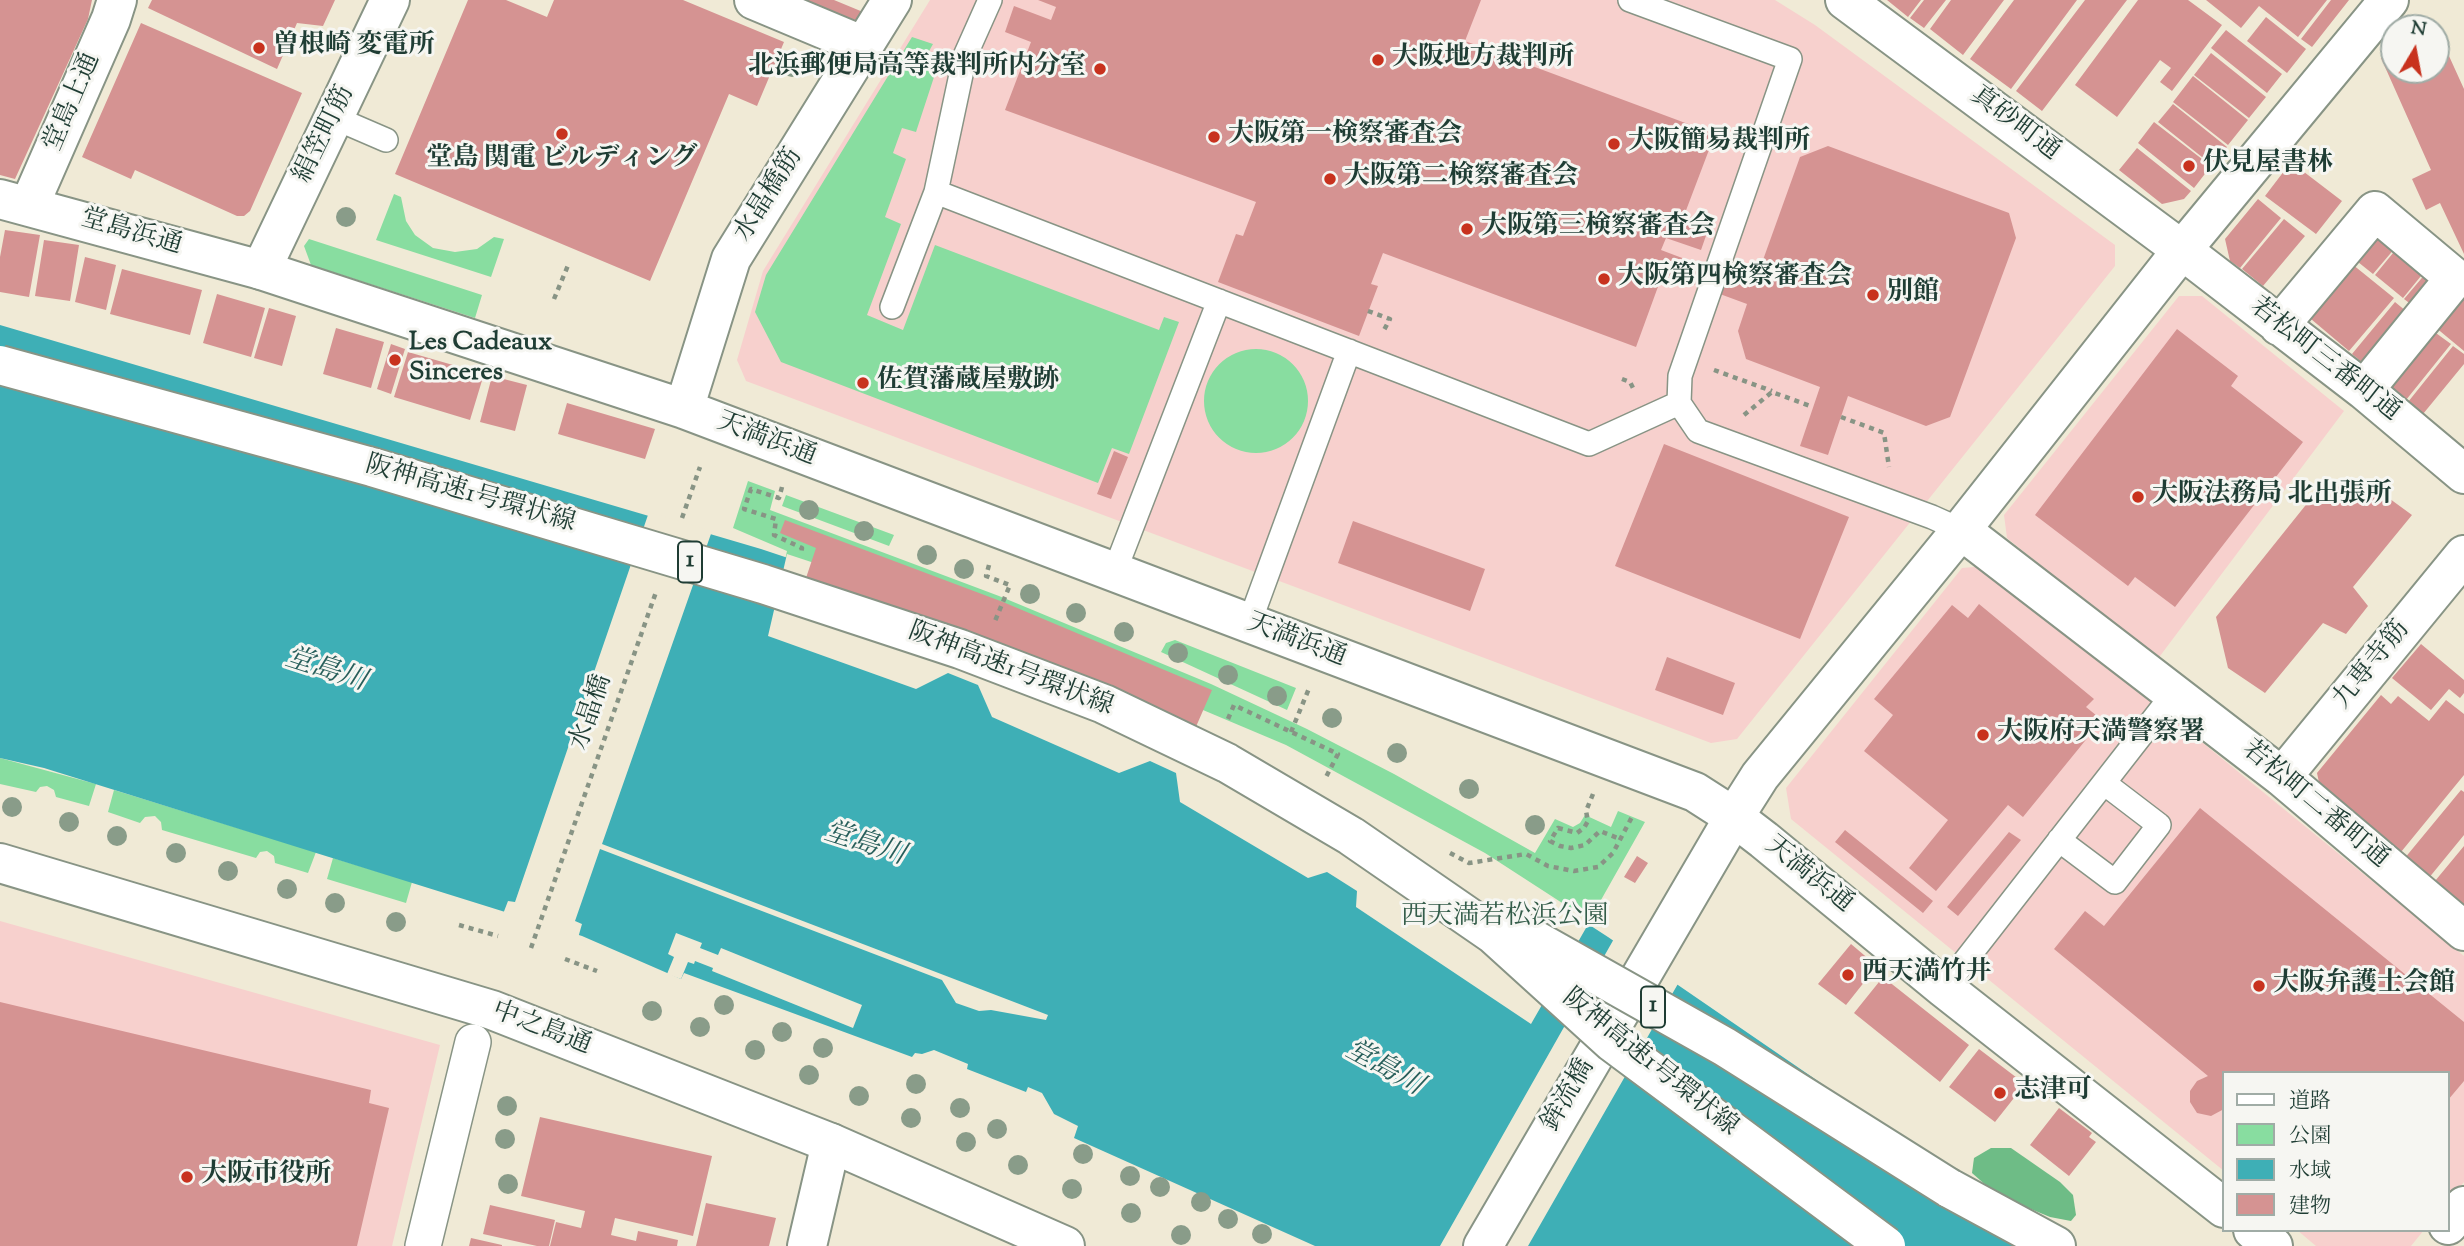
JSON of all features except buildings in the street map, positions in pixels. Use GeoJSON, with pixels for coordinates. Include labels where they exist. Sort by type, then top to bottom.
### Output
{"type":"FeatureCollection","features":[{"type":"Feature","properties":{"kind":"main road","name":"堂島上通"},"geometry":{"type":"LineString","coordinates":[[15,203],[111,19],[117,0]]}},
{"type":"Feature","properties":{"kind":"main road","name":"絹笠町筋"},"geometry":{"type":"LineString","coordinates":[[261,271],[390,0]]}},
{"type":"Feature","properties":{"kind":"main road"},"geometry":{"type":"LineString","coordinates":[[754,0],[864,46]]}},
{"type":"Feature","properties":{"kind":"main road","name":"水晶橋筋"},"geometry":{"type":"LineString","coordinates":[[684,410],[731,259],[892,0]]}},
{"type":"Feature","properties":{"kind":"main road","name":"真砂町通"},"geometry":{"type":"LineString","coordinates":[[1845,0],[2182,250]]}},
{"type":"Feature","properties":{"kind":"main road","name":"鉾流橋"},"geometry":{"type":"LineString","coordinates":[[1483,1246],[1760,776],[1961,530],[2182,250],[2389,0]]}},
{"type":"Feature","properties":{"kind":"main road","name":"堂島浜通"},"geometry":{"type":"LineString","coordinates":[[15,203],[261,271]]}},
{"type":"Feature","properties":{"kind":"main road"},"geometry":{"type":"LineString","coordinates":[[2279,326],[2375,211],[2455,278],[2364,390]]}},
{"type":"Feature","properties":{"kind":"main road","name":"若松町三番町通"},"geometry":{"type":"LineString","coordinates":[[2182,250],[2364,390],[2464,474]]}},
{"type":"Feature","properties":{"kind":"main road","name":"天満浜通"},"geometry":{"type":"LineString","coordinates":[[261,271],[684,410],[1695,792],[1734,817],[1944,988],[2222,1206]]}},
{"type":"Feature","properties":{"kind":"main road","name":"阪神高速1号環状線"},"geometry":{"type":"LineString","coordinates":[[0,365],[372,467],[764,584],[960,649],[1104,704],[1227,763],[1351,836],[1493,934],[1612,1042],[1886,1246]]}},
{"type":"Feature","properties":{"kind":"main road","name":"若松町二番町通"},"geometry":{"type":"LineString","coordinates":[[1961,530],[2282,778],[2464,931]]}},
{"type":"Feature","properties":{"kind":"main road","name":"九専寺筋"},"geometry":{"type":"LineString","coordinates":[[2282,778],[2464,555]]}},
{"type":"Feature","properties":{"kind":"main road","name":"1"},"geometry":{"type":"LineString","coordinates":[[1351,836],[1725,1047],[1949,1188],[2056,1246]]}},
{"type":"Feature","properties":{"kind":"main road","name":"中之島通"},"geometry":{"type":"LineString","coordinates":[[0,863],[492,1010],[831,1143],[1065,1246]]}},
{"type":"Feature","properties":{"kind":"main road"},"geometry":{"type":"LineString","coordinates":[[807,1246],[831,1143]]}},
{"type":"Feature","properties":{"kind":"main road"},"geometry":{"type":"LineString","coordinates":[[2450,1223],[2464,1206]]}},
{"type":"Feature","properties":{"kind":"main road"},"geometry":{"type":"LineString","coordinates":[[2255,1232],[2273,1246]]}},
{"type":"Feature","properties":{"kind":"main road"},"geometry":{"type":"LineString","coordinates":[[2431,1246],[2442,1232]]}},
{"type":"Feature","properties":{"kind":"street"},"geometry":{"type":"LineString","coordinates":[[423,1246],[473,1042]]}},
{"type":"Feature","properties":{"kind":"lane"},"geometry":{"type":"LineString","coordinates":[[892,307],[936,192],[965,55],[990,0]]}},
{"type":"Feature","properties":{"kind":"lane"},"geometry":{"type":"LineString","coordinates":[[1630,0],[1790,59],[1680,376],[1679,403],[1698,431],[1961,530]]}},
{"type":"Feature","properties":{"kind":"lane"},"geometry":{"type":"LineString","coordinates":[[335,118],[386,140]]}},
{"type":"Feature","properties":{"kind":"lane"},"geometry":{"type":"LineString","coordinates":[[936,192],[1589,444],[1679,403]]}},
{"type":"Feature","properties":{"kind":"lane"},"geometry":{"type":"LineString","coordinates":[[1114,573],[1219,302]]}},
{"type":"Feature","properties":{"kind":"lane"},"geometry":{"type":"LineString","coordinates":[[1249,624],[1349,351]]}},
{"type":"Feature","properties":{"kind":"lane"},"geometry":{"type":"LineString","coordinates":[[1944,988],[2174,693]]}},
{"type":"Feature","properties":{"kind":"lane"},"geometry":{"type":"LineString","coordinates":[[2059,840],[2115,883],[2159,825],[2104,783]]}},
{"type":"Feature","properties":{"kind":"path"},"geometry":{"type":"LineString","coordinates":[[554,299],[569,263]]}},
{"type":"Feature","properties":{"kind":"path"},"geometry":{"type":"LineString","coordinates":[[1368,311],[1390,319],[1385,331],[1374,327]]}},
{"type":"Feature","properties":{"kind":"path"},"geometry":{"type":"LineString","coordinates":[[1705,366],[1813,407]]}},
{"type":"Feature","properties":{"kind":"path"},"geometry":{"type":"LineString","coordinates":[[1738,420],[1772,392]]}},
{"type":"Feature","properties":{"kind":"path"},"geometry":{"type":"LineString","coordinates":[[1841,417],[1884,433],[1891,478]]}},
{"type":"Feature","properties":{"kind":"path"},"geometry":{"type":"LineString","coordinates":[[678,530],[700,467]]}},
{"type":"Feature","properties":{"kind":"path"},"geometry":{"type":"LineString","coordinates":[[769,517],[744,509],[751,489],[773,497]]}},
{"type":"Feature","properties":{"kind":"path"},"geometry":{"type":"LineString","coordinates":[[994,579],[1010,585],[1003,602]]}},
{"type":"Feature","properties":{"kind":"path","name":"水晶橋"},"geometry":{"type":"LineString","coordinates":[[531,948],[660,581]]}},
{"type":"Feature","properties":{"kind":"path"},"geometry":{"type":"LineString","coordinates":[[1291,732],[1304,701]]}},
{"type":"Feature","properties":{"kind":"path"},"geometry":{"type":"LineString","coordinates":[[1226,725],[1234,705],[1338,754],[1322,785]]}},
{"type":"Feature","properties":{"kind":"path"},"geometry":{"type":"LineString","coordinates":[[1596,787],[1586,811],[1588,821],[1584,828],[1577,833],[1558,828],[1550,841],[1571,848],[1585,845],[1600,831],[1620,839]]}},
{"type":"Feature","properties":{"kind":"path"},"geometry":{"type":"LineString","coordinates":[[1526,854],[1548,866],[1574,871],[1598,867],[1613,853],[1633,815]]}},
{"type":"Feature","properties":{"kind":"path"},"geometry":{"type":"LineString","coordinates":[[459,925],[499,936]]}},
{"type":"Feature","properties":{"kind":"path"},"geometry":{"type":"LineString","coordinates":[[565,959],[597,971]]}},
{"type":"Feature","properties":{"kind":"shaded area"},"geometry":{"type":"Polygon","coordinates":[[[930,0],[1775,0],[1815,25],[2115,245],[2115,266],[1737,739],[1711,743],[746,381],[737,360],[763,271],[930,0]]]}},
{"type":"Feature","properties":{"kind":"shaded area"},"geometry":{"type":"Polygon","coordinates":[[[2179,296],[2202,296],[2344,411],[2157,660],[2007,538],[2004,515],[2179,296]]]}},
{"type":"Feature","properties":{"kind":"shaded area"},"geometry":{"type":"Polygon","coordinates":[[[1986,566],[2464,956],[2464,1182],[2450,1199],[2450,1071],[2222,1071],[2222,1169],[1791,819],[1786,788],[1962,568],[1986,566]]]}},
{"type":"Feature","properties":{"kind":"shaded area","name":"大阪市役所"},"geometry":{"type":"Polygon","coordinates":[[[0,921],[440,1045],[392,1246],[0,1246],[0,921]]]}},
{"type":"Feature","properties":{"kind":"shaded area"},"geometry":{"type":"Polygon","coordinates":[[[2299,1232],[2422,1232],[2411,1246],[2316,1246],[2299,1232]]]}},
{"type":"Feature","properties":{"kind":"green space"},"geometry":{"type":"Polygon","coordinates":[[[912,37],[933,44],[924,60],[927,68],[935,74],[916,132],[902,128],[893,153],[906,159],[885,217],[901,224],[867,315],[903,330],[935,245],[1159,330],[1164,317],[1179,322],[1129,454],[1112,448],[1098,483],[781,362],[755,312],[766,275],[912,37]]]}},
{"type":"Feature","properties":{"kind":"green space"},"geometry":{"type":"Polygon","coordinates":[[[394,194],[401,197],[406,221],[415,235],[433,248],[455,252],[477,249],[494,237],[504,239],[491,277],[376,240],[394,194]]]}},
{"type":"Feature","properties":{"kind":"green space"},"geometry":{"type":"Polygon","coordinates":[[[309,239],[482,295],[475,318],[311,265],[304,246],[309,239]]]}},
{"type":"Feature","properties":{"kind":"green space"},"geometry":{"type":"Polygon","coordinates":[[[1256,349],[1276,353],[1293,364],[1304,381],[1308,401],[1304,421],[1293,438],[1276,449],[1256,453],[1236,449],[1219,438],[1208,421],[1204,401],[1208,381],[1219,364],[1236,353],[1256,349]]]}},
{"type":"Feature","properties":{"kind":"green space","name":"西天満若松浜公園"},"geometry":{"type":"Polygon","coordinates":[[[748,481],[775,491],[770,510],[999,596],[1211,684],[1394,774],[1535,853],[1555,819],[1573,827],[1580,823],[1585,815],[1611,827],[1618,811],[1645,822],[1531,1024],[768,636],[787,551],[733,528],[748,481]]]}},
{"type":"Feature","properties":{"kind":"green space"},"geometry":{"type":"Polygon","coordinates":[[[786,495],[894,535],[889,546],[782,506],[786,495]]]}},
{"type":"Feature","properties":{"kind":"green space"},"geometry":{"type":"Polygon","coordinates":[[[1175,640],[1296,688],[1287,710],[1161,652],[1166,643],[1175,640]]]}},
{"type":"Feature","properties":{"kind":"green space"},"geometry":{"type":"Polygon","coordinates":[[[0,758],[96,784],[89,806],[56,797],[54,790],[47,786],[40,787],[36,792],[0,784],[0,758]]]}},
{"type":"Feature","properties":{"kind":"green space"},"geometry":{"type":"Polygon","coordinates":[[[114,790],[316,852],[308,873],[275,863],[274,856],[267,851],[260,852],[256,858],[162,830],[161,822],[155,816],[145,817],[140,823],[108,812],[114,790]]]}},
{"type":"Feature","properties":{"kind":"green space"},"geometry":{"type":"Polygon","coordinates":[[[333,858],[412,882],[406,903],[327,879],[333,858]]]}},
{"type":"Feature","properties":{"kind":"green space"},"geometry":{"type":"Polygon","coordinates":[[[1991,1148],[2011,1148],[2060,1182],[2073,1195],[2076,1215],[2071,1221],[2050,1217],[1997,1195],[1972,1173],[1974,1158],[1991,1148]]]}},
{"type":"Feature","properties":{"kind":"water","name":"堂島川"},"geometry":{"type":"Polygon","coordinates":[[[0,325],[761,549],[890,592],[1483,856],[1608,937],[1866,1114],[2046,1246],[1315,1246],[1074,1138],[1078,1126],[1054,1114],[1042,1093],[1028,1087],[1026,1092],[967,1069],[968,1064],[934,1050],[915,1053],[912,1057],[684,973],[681,979],[582,936],[44,768],[0,758],[0,325]]]}},
{"type":"Feature","properties":{"kind":"pier"},"geometry":{"type":"Polygon","coordinates":[[[649,512],[712,531],[602,844],[1048,1015],[1046,1020],[991,1010],[979,1011],[956,1003],[942,980],[600,849],[575,921],[582,924],[578,938],[503,914],[508,901],[515,902],[649,512]]]}},
{"type":"Feature","properties":{"kind":"pier","name":"西天満若松浜公園"},"geometry":{"type":"Polygon","coordinates":[[[787,554],[999,624],[1286,745],[1485,853],[1590,921],[1531,1024],[1356,907],[1357,891],[1327,872],[1308,878],[1180,802],[1176,773],[1150,761],[1119,773],[992,717],[978,685],[948,673],[916,689],[768,636],[787,554]]]}},
{"type":"Feature","properties":{"kind":"pier"},"geometry":{"type":"Polygon","coordinates":[[[676,933],[702,943],[700,948],[718,955],[721,948],[862,1005],[853,1028],[712,971],[713,968],[695,961],[694,964],[688,962],[681,979],[667,974],[674,957],[668,954],[676,933]]]}},
{"type":"Feature","properties":{"kind":"pier"},"geometry":{"type":"Polygon","coordinates":[[[1615,937],[1679,982],[1528,1246],[1440,1246],[1615,937]]]}},
{"type":"Feature","properties":{"kind":"place","name":"曽根崎 変電所"},"geometry":{"type":"Point","coordinates":[259,48]}},
{"type":"Feature","properties":{"kind":"place","name":"大阪地方裁判所"},"geometry":{"type":"Point","coordinates":[1378,60]}},
{"type":"Feature","properties":{"kind":"place","name":"北浜郵便局高等裁判所内分室"},"geometry":{"type":"Point","coordinates":[1100,69]}},
{"type":"Feature","properties":{"kind":"place","name":"堂島 関電 ビルディング"},"geometry":{"type":"Point","coordinates":[562,134]}},
{"type":"Feature","properties":{"kind":"place","name":"大阪第一検察審査会"},"geometry":{"type":"Point","coordinates":[1214,137]}},
{"type":"Feature","properties":{"kind":"place","name":"大阪簡易裁判所"},"geometry":{"type":"Point","coordinates":[1614,144]}},
{"type":"Feature","properties":{"kind":"place","name":"伏見屋書林"},"geometry":{"type":"Point","coordinates":[2189,166]}},
{"type":"Feature","properties":{"kind":"place","name":"大阪第二検察審査会"},"geometry":{"type":"Point","coordinates":[1330,179]}},
{"type":"Feature","properties":{"kind":"place","name":"大阪第三検察審査会"},"geometry":{"type":"Point","coordinates":[1467,229]}},
{"type":"Feature","properties":{"kind":"place","name":"大阪第四検察審査会"},"geometry":{"type":"Point","coordinates":[1604,279]}},
{"type":"Feature","properties":{"kind":"place","name":"別館"},"geometry":{"type":"Point","coordinates":[1873,295]}},
{"type":"Feature","properties":{"kind":"place","name":"Les Cadeaux Sinceres"},"geometry":{"type":"Point","coordinates":[395,360]}},
{"type":"Feature","properties":{"kind":"place","name":"佐賀藩蔵屋敷跡"},"geometry":{"type":"Point","coordinates":[863,383]}},
{"type":"Feature","properties":{"kind":"place","name":"大阪法務局 北出張所"},"geometry":{"type":"Point","coordinates":[2138,497]}},
{"type":"Feature","properties":{"kind":"place","name":"大阪府天満警察署"},"geometry":{"type":"Point","coordinates":[1983,735]}},
{"type":"Feature","properties":{"kind":"place","name":"西天満竹井"},"geometry":{"type":"Point","coordinates":[1848,975]}},
{"type":"Feature","properties":{"kind":"place","name":"大阪弁護士会館"},"geometry":{"type":"Point","coordinates":[2259,986]}},
{"type":"Feature","properties":{"kind":"place","name":"志津可"},"geometry":{"type":"Point","coordinates":[2000,1093]}},
{"type":"Feature","properties":{"kind":"place","name":"大阪市役所"},"geometry":{"type":"Point","coordinates":[187,1177]}}]}
